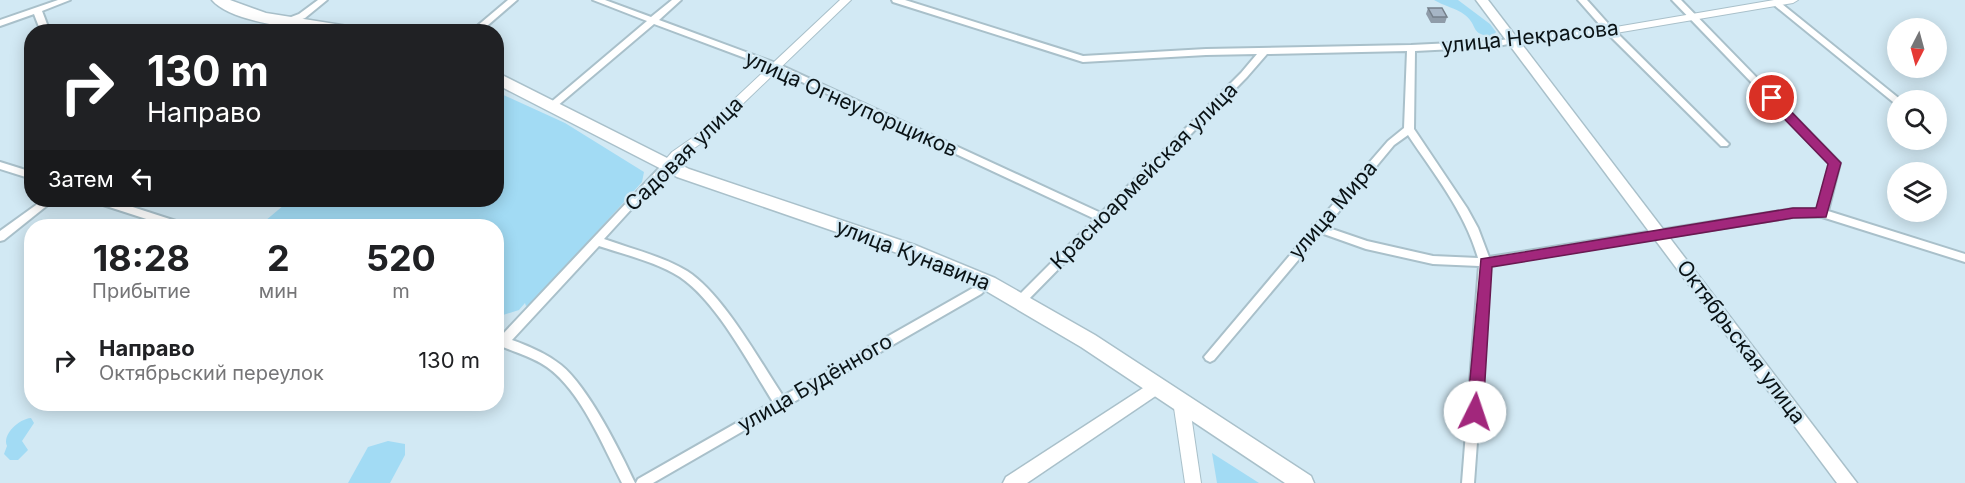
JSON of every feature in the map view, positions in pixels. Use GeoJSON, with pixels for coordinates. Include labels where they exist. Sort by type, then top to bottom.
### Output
{"type":"FeatureCollection","features":[{"type":"Feature","properties":{"kind":"main road"},"geometry":{"type":"LineString","coordinates":[[219,0],[239,10],[311,24]]}},
{"type":"Feature","properties":{"kind":"main road","name":"Октябрьская улица"},"geometry":{"type":"LineString","coordinates":[[1482,0],[1848,483]]}},
{"type":"Feature","properties":{"kind":"main road","name":"улица Кунавина"},"geometry":{"type":"LineString","coordinates":[[504,81],[666,166],[920,254],[988,282],[1021,300],[1158,386],[1303,483]]}},
{"type":"Feature","properties":{"kind":"main road"},"geometry":{"type":"LineString","coordinates":[[1012,483],[1158,386]]}},
{"type":"Feature","properties":{"kind":"street"},"geometry":{"type":"LineString","coordinates":[[0,23],[66,0]]}},
{"type":"Feature","properties":{"kind":"street"},"geometry":{"type":"LineString","coordinates":[[283,24],[302,16],[323,0]]}},
{"type":"Feature","properties":{"kind":"street"},"geometry":{"type":"LineString","coordinates":[[484,24],[513,0]]}},
{"type":"Feature","properties":{"kind":"street","name":"улица Огнеупорщиков"},"geometry":{"type":"LineString","coordinates":[[597,0],[775,66],[1101,218]]}},
{"type":"Feature","properties":{"kind":"street"},"geometry":{"type":"LineString","coordinates":[[553,105],[677,0]]}},
{"type":"Feature","properties":{"kind":"street","name":"Садовая улица"},"geometry":{"type":"LineString","coordinates":[[504,336],[597,242],[666,166],[699,139],[846,0]]}},
{"type":"Feature","properties":{"kind":"street","name":"улица Некрасова"},"geometry":{"type":"LineString","coordinates":[[896,0],[1064,55],[1083,59],[1494,44],[1610,31],[1793,0]]}},
{"type":"Feature","properties":{"kind":"street"},"geometry":{"type":"LineString","coordinates":[[1582,0],[1610,31],[1724,144]]}},
{"type":"Feature","properties":{"kind":"street"},"geometry":{"type":"LineString","coordinates":[[1676,0],[1835,163],[1822,213]]}},
{"type":"Feature","properties":{"kind":"street"},"geometry":{"type":"LineString","coordinates":[[1777,3],[1887,94]]}},
{"type":"Feature","properties":{"kind":"street"},"geometry":{"type":"LineString","coordinates":[[38,10],[43,24]]}},
{"type":"Feature","properties":{"kind":"street"},"geometry":{"type":"LineString","coordinates":[[1411,48],[1409,129],[1446,184],[1475,234],[1485,262],[1468,483]]}},
{"type":"Feature","properties":{"kind":"street","name":"Красноармейская улица"},"geometry":{"type":"LineString","coordinates":[[1021,300],[1244,75],[1264,51]]}},
{"type":"Feature","properties":{"kind":"street","name":"улица Мира"},"geometry":{"type":"LineString","coordinates":[[1210,357],[1391,143],[1409,129]]}},
{"type":"Feature","properties":{"kind":"street"},"geometry":{"type":"LineString","coordinates":[[0,165],[24,173]]}},
{"type":"Feature","properties":{"kind":"street"},"geometry":{"type":"LineString","coordinates":[[0,237],[40,207]]}},
{"type":"Feature","properties":{"kind":"street"},"geometry":{"type":"LineString","coordinates":[[122,207],[157,219]]}},
{"type":"Feature","properties":{"kind":"street"},"geometry":{"type":"LineString","coordinates":[[1317,228],[1366,245],[1433,260],[1485,262],[1793,213],[1822,213],[1965,258]]}},
{"type":"Feature","properties":{"kind":"street"},"geometry":{"type":"LineString","coordinates":[[597,242],[648,258],[685,275],[706,293],[780,402]]}},
{"type":"Feature","properties":{"kind":"street","name":"улица Будённого"},"geometry":{"type":"LineString","coordinates":[[642,483],[977,291],[988,282]]}},
{"type":"Feature","properties":{"kind":"street"},"geometry":{"type":"LineString","coordinates":[[504,342],[544,361],[562,374],[577,391],[629,483]]}},
{"type":"Feature","properties":{"kind":"street"},"geometry":{"type":"LineString","coordinates":[[1181,401],[1193,483]]}},
{"type":"Feature","properties":{"kind":"shaded area"},"geometry":{"type":"Polygon","coordinates":[[[1434,0],[1458,0],[1490,24],[1496,32],[1493,36],[1480,34],[1465,15],[1434,0]]]}},
{"type":"Feature","properties":{"kind":"shaded area"},"geometry":{"type":"Polygon","coordinates":[[[504,95],[565,123],[644,172],[642,182],[532,304],[526,306],[525,303],[519,310],[504,315],[504,219],[267,219],[282,207],[504,207],[504,95]]]}},
{"type":"Feature","properties":{"kind":"shaded area"},"geometry":{"type":"Polygon","coordinates":[[[31,418],[34,423],[22,441],[28,450],[18,460],[10,460],[4,454],[9,432],[17,424],[31,418]]]}},
{"type":"Feature","properties":{"kind":"shaded area"},"geometry":{"type":"Polygon","coordinates":[[[388,441],[405,444],[405,455],[390,483],[348,483],[368,447],[388,441]]]}},
{"type":"Feature","properties":{"kind":"shaded area"},"geometry":{"type":"Polygon","coordinates":[[[1212,453],[1259,483],[1217,483],[1212,453]]]}},
{"type":"Feature","properties":{"kind":"building"},"geometry":{"type":"Polygon","coordinates":[[[1428,8],[1442,8],[1447,17],[1433,17],[1428,8]]]}},
{"type":"Feature","properties":{"kind":"route"},"geometry":{"type":"LineString","coordinates":[[1475,412],[1485,262],[1793,213],[1822,213],[1835,163],[1772,98]]}}]}
